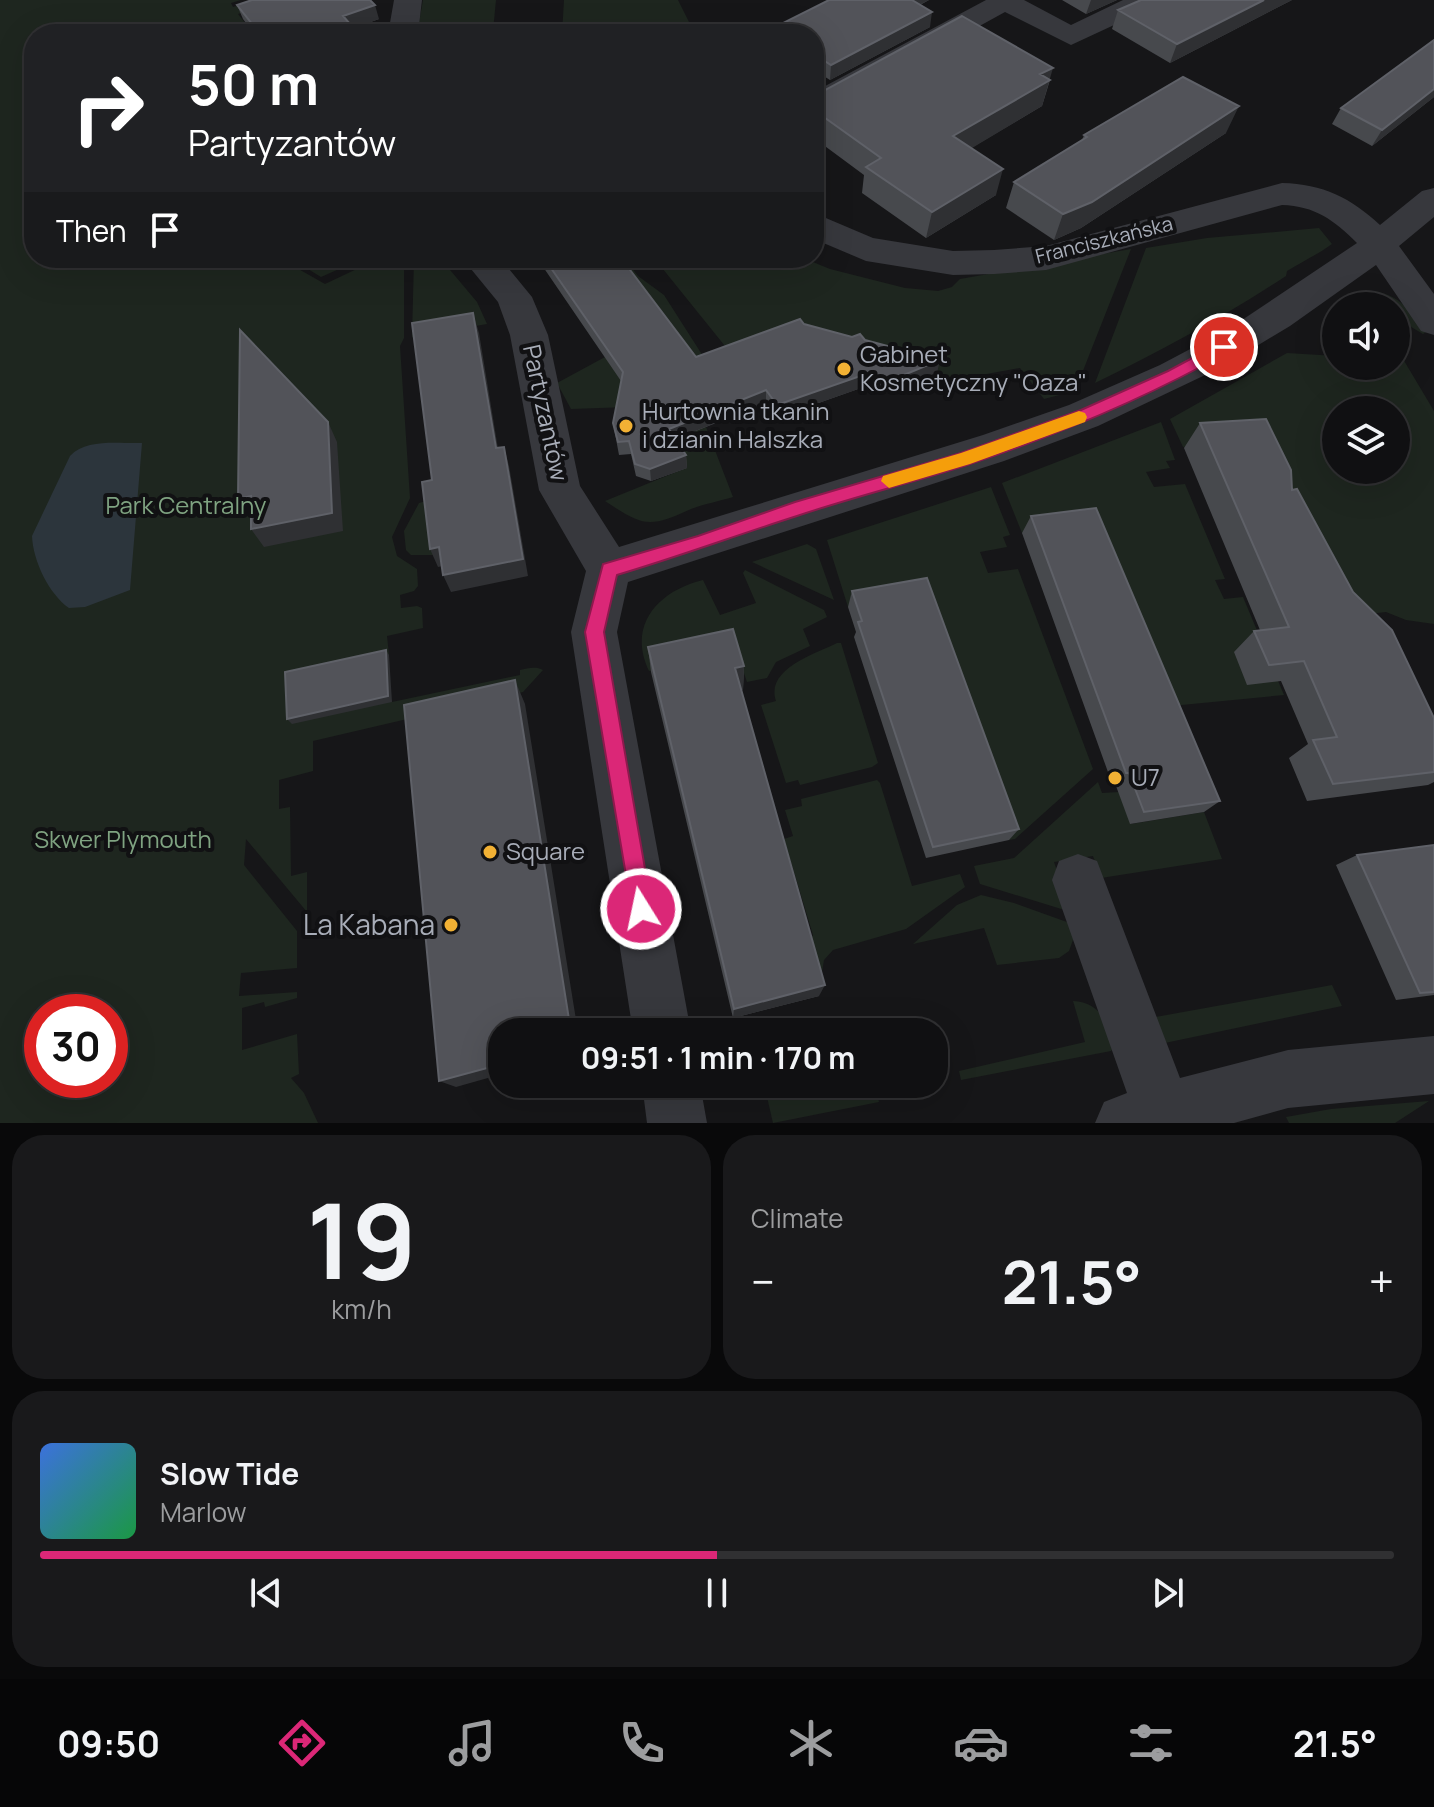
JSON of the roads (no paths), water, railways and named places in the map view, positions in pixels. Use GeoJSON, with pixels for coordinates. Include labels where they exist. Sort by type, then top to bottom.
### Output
{"type":"FeatureCollection","features":[{"type":"Feature","properties":{"kind":"street"},"geometry":{"type":"LineString","coordinates":[[404,24],[408,0]]}},
{"type":"Feature","properties":{"kind":"street"},"geometry":{"type":"LineString","coordinates":[[824,99],[1004,0],[1071,36],[1145,0]]}},
{"type":"Feature","properties":{"kind":"street","name":"Franciszkańska"},"geometry":{"type":"LineString","coordinates":[[824,230],[866,249],[953,263],[994,262],[1046,258],[1296,192],[1308,193],[1354,218],[1379,245],[1434,322]]}},
{"type":"Feature","properties":{"kind":"street"},"geometry":{"type":"LineString","coordinates":[[660,1018],[594,632],[609,569],[964,459],[1087,414],[1174,375],[1249,333],[1379,245],[1434,199]]}},
{"type":"Feature","properties":{"kind":"street","name":"Partyzantów"},"geometry":{"type":"LineString","coordinates":[[489,268],[514,297],[529,335],[560,490],[609,569]]}},
{"type":"Feature","properties":{"kind":"street"},"geometry":{"type":"LineString","coordinates":[[1078,880],[1144,1118],[1288,1079],[1434,1065]]}},
{"type":"Feature","properties":{"kind":"street"},"geometry":{"type":"LineString","coordinates":[[673,1098],[677,1123]]}},
{"type":"Feature","properties":{"kind":"place","name":"Gabinet Kosmetyczny \"Oaza\""},"geometry":{"type":"Point","coordinates":[844,369]}},
{"type":"Feature","properties":{"kind":"place","name":"Hurtownia tkanin i dzianin Halszka"},"geometry":{"type":"Point","coordinates":[626,426]}},
{"type":"Feature","properties":{"kind":"place","name":"U7"},"geometry":{"type":"Point","coordinates":[1115,778]}},
{"type":"Feature","properties":{"kind":"place","name":"Square"},"geometry":{"type":"Point","coordinates":[490,852]}},
{"type":"Feature","properties":{"kind":"place","name":"La Kabana"},"geometry":{"type":"Point","coordinates":[451,925]}},
{"type":"Feature","properties":{"kind":"park label","name":"Park Centralny"},"geometry":{"type":"Point","coordinates":[186,506]}},
{"type":"Feature","properties":{"kind":"park label","name":"Skwer Plymouth"},"geometry":{"type":"Point","coordinates":[123,840]}}]}
